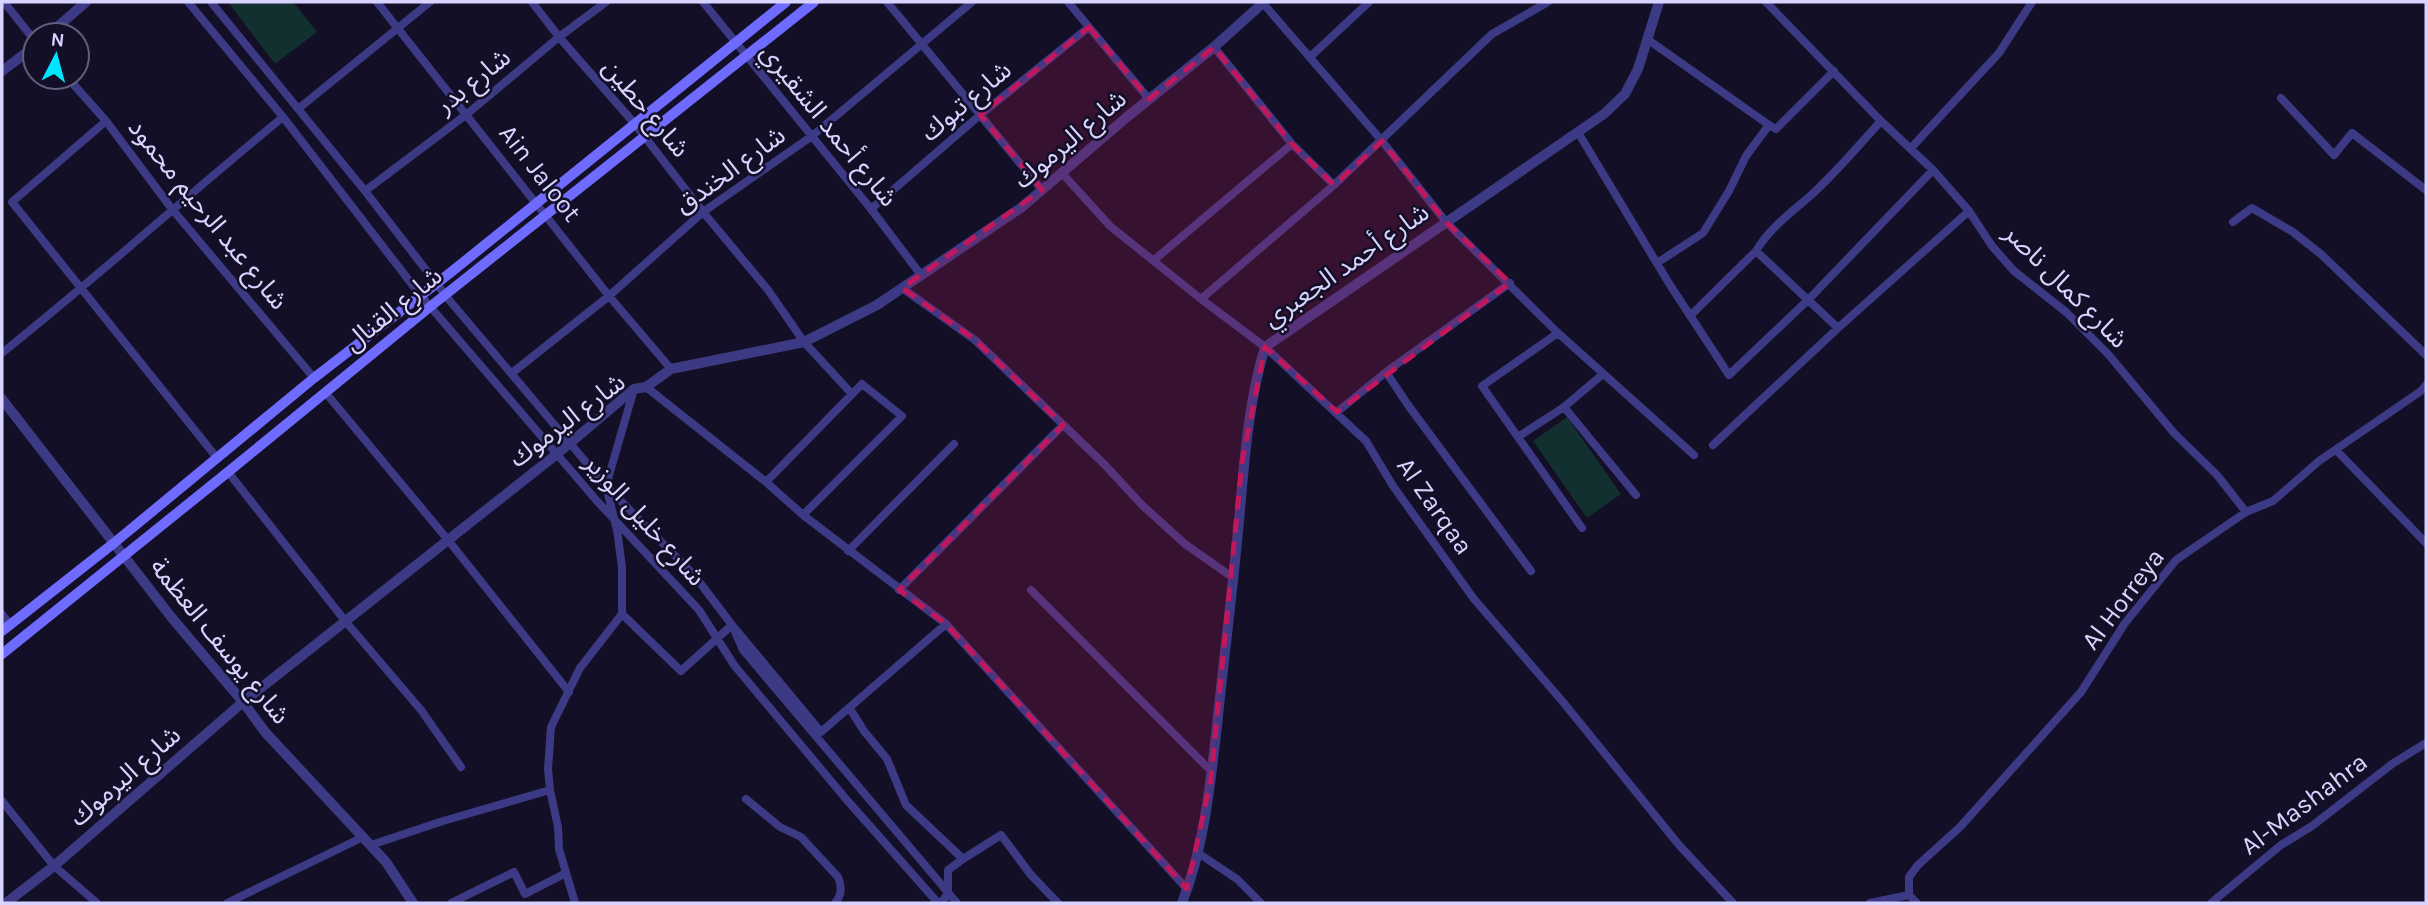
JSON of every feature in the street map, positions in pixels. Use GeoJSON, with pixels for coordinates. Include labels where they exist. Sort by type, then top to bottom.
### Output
{"type":"FeatureCollection","features":[{"type":"Feature","properties":{"kind":"main road","name":"شارع القنال"},"geometry":{"type":"LineString","coordinates":[[6,628],[786,2]]}},
{"type":"Feature","properties":{"kind":"main road","name":"شارع القنال"},"geometry":{"type":"LineString","coordinates":[[2,654],[431,306],[814,2]]}},
{"type":"Feature","properties":{"kind":"street"},"geometry":{"type":"LineString","coordinates":[[4,2],[21,24]]}},
{"type":"Feature","properties":{"kind":"street"},"geometry":{"type":"LineString","coordinates":[[64,21],[86,2]]}},
{"type":"Feature","properties":{"kind":"street","name":"شارع خليل الوزير"},"geometry":{"type":"LineString","coordinates":[[188,2],[283,117],[421,296],[614,519],[699,610],[734,665],[846,799],[940,903]]}},
{"type":"Feature","properties":{"kind":"street","name":"شارع خليل الوزير"},"geometry":{"type":"LineString","coordinates":[[211,2],[365,191],[435,283],[606,486],[694,575],[732,625],[743,650],[957,903]]}},
{"type":"Feature","properties":{"kind":"street","name":"Ain Jaloot"},"geometry":{"type":"LineString","coordinates":[[377,2],[609,296],[671,369]]}},
{"type":"Feature","properties":{"kind":"street"},"geometry":{"type":"LineString","coordinates":[[298,109],[430,2]]}},
{"type":"Feature","properties":{"kind":"street","name":"شارع حطين"},"geometry":{"type":"LineString","coordinates":[[532,2],[634,123],[768,290],[804,342],[852,394]]}},
{"type":"Feature","properties":{"kind":"street","name":"شارع بدر"},"geometry":{"type":"LineString","coordinates":[[365,191],[467,114],[559,37],[606,2]]}},
{"type":"Feature","properties":{"kind":"street","name":"شارع أحمد الشقيري"},"geometry":{"type":"LineString","coordinates":[[703,2],[813,136],[921,275]]}},
{"type":"Feature","properties":{"kind":"street"},"geometry":{"type":"LineString","coordinates":[[887,2],[1042,190]]}},
{"type":"Feature","properties":{"kind":"street","name":"شارع الخندق"},"geometry":{"type":"LineString","coordinates":[[512,373],[609,296],[703,212],[813,136],[972,2]]}},
{"type":"Feature","properties":{"kind":"street"},"geometry":{"type":"LineString","coordinates":[[1068,2],[1149,99]]}},
{"type":"Feature","properties":{"kind":"street"},"geometry":{"type":"LineString","coordinates":[[1263,2],[1382,141],[1446,222],[1558,334],[1694,455]]}},
{"type":"Feature","properties":{"kind":"street","name":"شارع اليرموك"},"geometry":{"type":"LineString","coordinates":[[6,903],[54,866],[243,702],[557,454],[634,389],[646,387],[671,369],[804,342],[877,305],[1022,207],[1214,47],[1263,2]]}},
{"type":"Feature","properties":{"kind":"street"},"geometry":{"type":"LineString","coordinates":[[1310,57],[1369,2]]}},
{"type":"Feature","properties":{"kind":"street"},"geometry":{"type":"LineString","coordinates":[[1201,299],[1334,185],[1492,34],[1546,2]]}},
{"type":"Feature","properties":{"kind":"street","name":"شارع أحمد الجعبري"},"geometry":{"type":"LineString","coordinates":[[1182,903],[1198,853],[1212,772],[1240,508],[1242,462],[1257,374],[1265,347],[1604,114],[1625,94],[1637,69],[1659,2]]}},
{"type":"Feature","properties":{"kind":"street","name":"شارع كمال ناصر"},"geometry":{"type":"LineString","coordinates":[[1766,2],[1881,121],[1933,170],[1969,211],[1992,246],[2014,271],[2066,312],[2108,355],[2174,433],[2217,475],[2246,512]]}},
{"type":"Feature","properties":{"kind":"street"},"geometry":{"type":"LineString","coordinates":[[1911,148],[1999,53],[2032,2]]}},
{"type":"Feature","properties":{"kind":"street","name":"شارع تبوك"},"geometry":{"type":"LineString","coordinates":[[871,209],[980,115],[1089,27]]}},
{"type":"Feature","properties":{"kind":"street"},"geometry":{"type":"LineString","coordinates":[[1647,39],[1776,130],[1834,71]]}},
{"type":"Feature","properties":{"kind":"street"},"geometry":{"type":"LineString","coordinates":[[1214,47],[1292,144],[1334,185]]}},
{"type":"Feature","properties":{"kind":"street"},"geometry":{"type":"LineString","coordinates":[[2,71],[21,55]]}},
{"type":"Feature","properties":{"kind":"street","name":"شارع عبد الرحيم محمود"},"geometry":{"type":"LineString","coordinates":[[80,91],[107,121],[172,209],[314,379]]}},
{"type":"Feature","properties":{"kind":"street"},"geometry":{"type":"LineString","coordinates":[[2281,98],[2334,155],[2352,133],[2426,190]]}},
{"type":"Feature","properties":{"kind":"street"},"geometry":{"type":"LineString","coordinates":[[2,353],[144,237],[172,209],[283,117]]}},
{"type":"Feature","properties":{"kind":"street"},"geometry":{"type":"LineString","coordinates":[[107,121],[12,202],[217,458]]}},
{"type":"Feature","properties":{"kind":"street"},"geometry":{"type":"LineString","coordinates":[[1690,316],[1756,251],[1786,216],[1810,197],[1881,121]]}},
{"type":"Feature","properties":{"kind":"street"},"geometry":{"type":"LineString","coordinates":[[1657,262],[1703,233],[1729,191],[1746,156],[1769,125]]}},
{"type":"Feature","properties":{"kind":"street"},"geometry":{"type":"LineString","coordinates":[[1578,134],[1690,316],[1729,374],[1809,299],[1933,170]]}},
{"type":"Feature","properties":{"kind":"street"},"geometry":{"type":"LineString","coordinates":[[1154,260],[1292,144]]}},
{"type":"Feature","properties":{"kind":"street","name":"Al Zarqaa"},"geometry":{"type":"LineString","coordinates":[[1061,172],[1110,226],[1265,347],[1366,441],[1394,486],[1474,599],[1563,702],[1679,845],[1733,903]]}},
{"type":"Feature","properties":{"kind":"street"},"geometry":{"type":"LineString","coordinates":[[2233,222],[2252,208],[2292,232],[2322,255],[2426,355]]}},
{"type":"Feature","properties":{"kind":"street"},"geometry":{"type":"LineString","coordinates":[[1713,445],[1969,211]]}},
{"type":"Feature","properties":{"kind":"street"},"geometry":{"type":"LineString","coordinates":[[1756,251],[1838,328]]}},
{"type":"Feature","properties":{"kind":"street"},"geometry":{"type":"LineString","coordinates":[[1337,412],[1386,372],[1510,284]]}},
{"type":"Feature","properties":{"kind":"street"},"geometry":{"type":"LineString","coordinates":[[902,288],[975,340],[1142,505],[1185,544],[1232,577]]}},
{"type":"Feature","properties":{"kind":"street"},"geometry":{"type":"LineString","coordinates":[[1558,334],[1482,386],[1582,528]]}},
{"type":"Feature","properties":{"kind":"street"},"geometry":{"type":"LineString","coordinates":[[1386,372],[1531,571]]}},
{"type":"Feature","properties":{"kind":"street"},"geometry":{"type":"LineString","coordinates":[[1518,437],[1564,407],[1603,374]]}},
{"type":"Feature","properties":{"kind":"street"},"geometry":{"type":"LineString","coordinates":[[766,482],[862,384],[902,416],[803,516]]}},
{"type":"Feature","properties":{"kind":"street","name":"Al Horreya"},"geometry":{"type":"LineString","coordinates":[[1909,895],[1909,877],[1918,865],[1960,827],[2081,692],[2125,623],[2176,560],[2246,512],[2273,501],[2319,461],[2426,385]]}},
{"type":"Feature","properties":{"kind":"street"},"geometry":{"type":"LineString","coordinates":[[646,387],[766,482],[803,516],[946,624],[1187,889]]}},
{"type":"Feature","properties":{"kind":"street"},"geometry":{"type":"LineString","coordinates":[[575,903],[559,849],[558,827],[550,790],[548,769],[551,727],[580,668],[622,614],[622,567],[606,486],[634,389]]}},
{"type":"Feature","properties":{"kind":"street"},"geometry":{"type":"LineString","coordinates":[[326,392],[569,692]]}},
{"type":"Feature","properties":{"kind":"street","name":"شارع يوسف العظمة"},"geometry":{"type":"LineString","coordinates":[[2,399],[172,618],[265,732],[386,862],[413,903]]}},
{"type":"Feature","properties":{"kind":"street"},"geometry":{"type":"LineString","coordinates":[[1564,407],[1636,495]]}},
{"type":"Feature","properties":{"kind":"street"},"geometry":{"type":"LineString","coordinates":[[899,590],[1063,425]]}},
{"type":"Feature","properties":{"kind":"street"},"geometry":{"type":"LineString","coordinates":[[848,551],[954,443]]}},
{"type":"Feature","properties":{"kind":"street"},"geometry":{"type":"LineString","coordinates":[[2336,450],[2424,536]]}},
{"type":"Feature","properties":{"kind":"street"},"geometry":{"type":"LineString","coordinates":[[228,472],[346,622],[421,710],[461,766]]}},
{"type":"Feature","properties":{"kind":"street"},"geometry":{"type":"LineString","coordinates":[[1031,590],[1212,772]]}},
{"type":"Feature","properties":{"kind":"street"},"geometry":{"type":"LineString","coordinates":[[2,614],[6,628]]}},
{"type":"Feature","properties":{"kind":"street"},"geometry":{"type":"LineString","coordinates":[[622,614],[681,671],[732,625],[821,732],[946,624]]}},
{"type":"Feature","properties":{"kind":"street"},"geometry":{"type":"LineString","coordinates":[[850,709],[887,759],[906,806],[962,859]]}},
{"type":"Feature","properties":{"kind":"street","name":"Al-Mashahra"},"geometry":{"type":"LineString","coordinates":[[2211,903],[2281,845],[2312,826],[2392,764],[2426,743]]}},
{"type":"Feature","properties":{"kind":"street"},"geometry":{"type":"LineString","coordinates":[[371,845],[550,790]]}},
{"type":"Feature","properties":{"kind":"street"},"geometry":{"type":"LineString","coordinates":[[746,799],[780,827],[801,837],[838,877],[841,884],[840,896],[835,903]]}},
{"type":"Feature","properties":{"kind":"street"},"geometry":{"type":"LineString","coordinates":[[2,801],[54,866],[97,903]]}},
{"type":"Feature","properties":{"kind":"street"},"geometry":{"type":"LineString","coordinates":[[940,903],[948,893],[948,870],[1002,835],[1031,874],[1058,903]]}},
{"type":"Feature","properties":{"kind":"street"},"geometry":{"type":"LineString","coordinates":[[227,903],[361,838]]}},
{"type":"Feature","properties":{"kind":"street"},"geometry":{"type":"LineString","coordinates":[[1198,853],[1237,879],[1261,903]]}},
{"type":"Feature","properties":{"kind":"street"},"geometry":{"type":"LineString","coordinates":[[451,903],[513,872],[524,894],[566,873]]}},
{"type":"Feature","properties":{"kind":"street"},"geometry":{"type":"LineString","coordinates":[[1870,903],[1909,895],[1917,903]]}},
{"type":"Feature","properties":{"kind":"highlighted area"},"geometry":{"type":"Polygon","coordinates":[[[1089,27],[1149,99],[1214,47],[1292,144],[1334,185],[1382,141],[1446,222],[1510,283],[1337,412],[1265,347],[1242,462],[1211,779],[1187,889],[946,624],[899,590],[1063,425],[975,340],[902,288],[1042,190],[980,115],[1089,27]]]}},
{"type":"Feature","properties":{"kind":"green space"},"geometry":{"type":"Polygon","coordinates":[[[228,2],[293,2],[317,32],[275,64],[228,2]]]}},
{"type":"Feature","properties":{"kind":"green space"},"geometry":{"type":"Polygon","coordinates":[[[1567,417],[1621,494],[1587,518],[1533,441],[1567,417]]]}}]}
